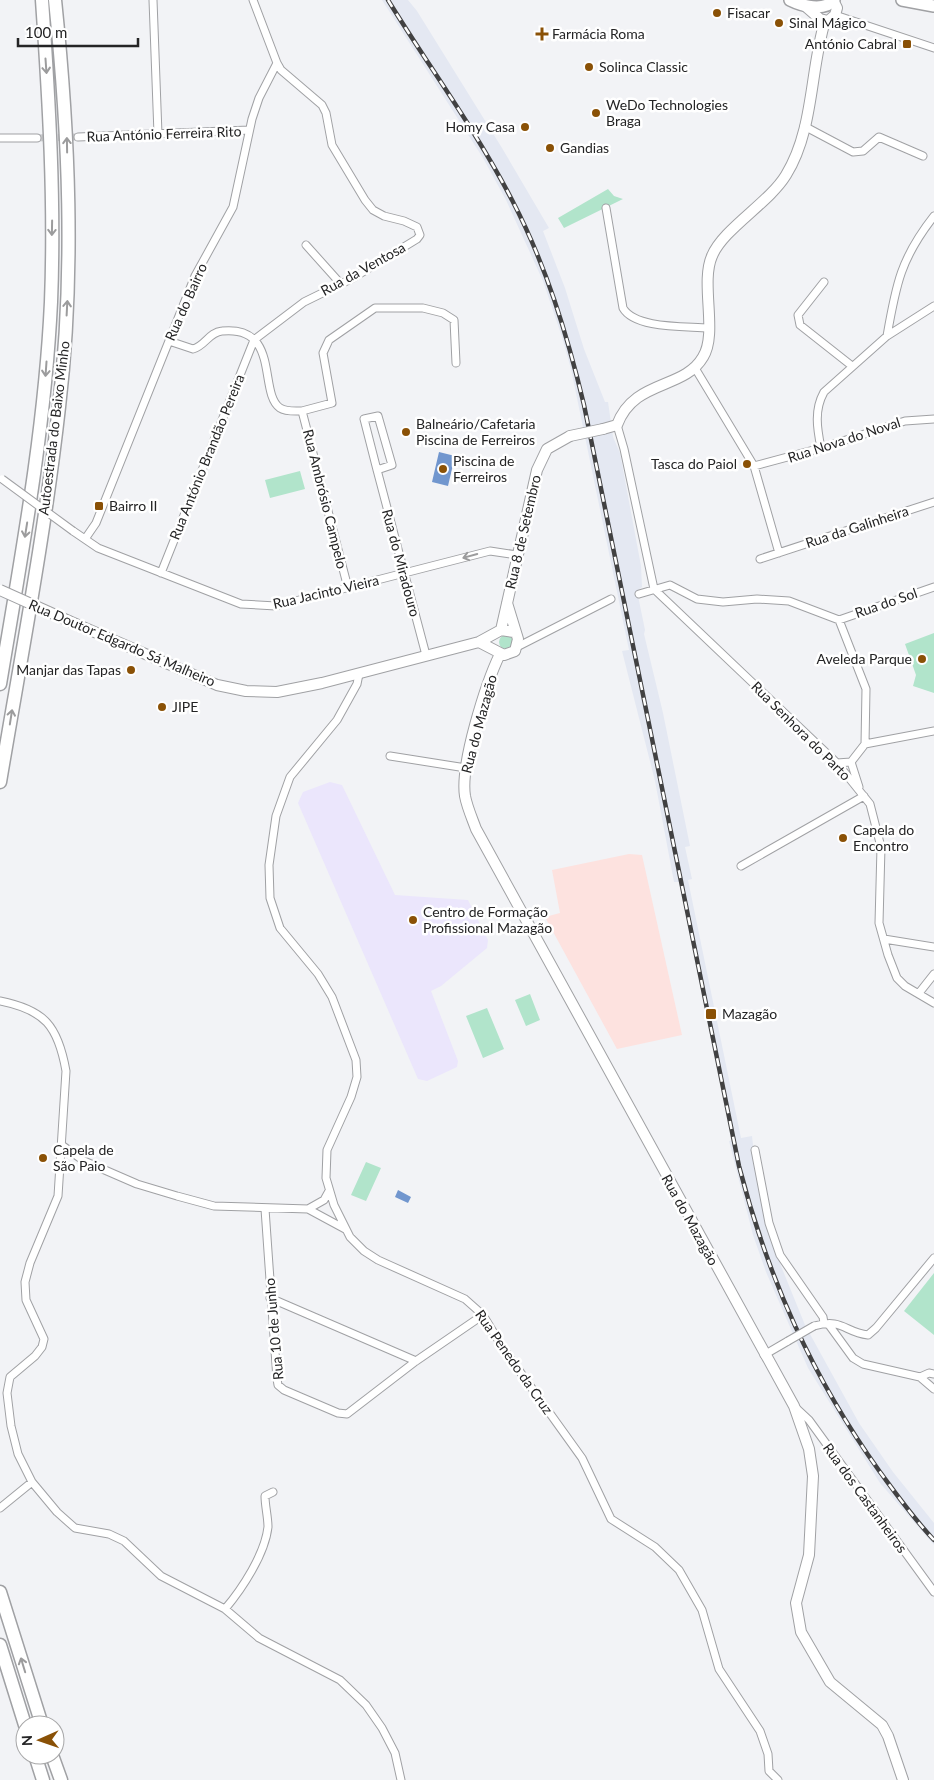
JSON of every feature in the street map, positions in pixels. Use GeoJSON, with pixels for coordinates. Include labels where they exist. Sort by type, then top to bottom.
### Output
{"type":"FeatureCollection","features":[{"type":"Feature","properties":{"kind":"highway","name":"Autoestrada do Baixo Minho"},"geometry":{"type":"LineString","coordinates":[[0,684],[27,525],[41,422],[51,302],[51,136],[42,0]]}},
{"type":"Feature","properties":{"kind":"highway","name":"Autoestrada do Baixo Minho"},"geometry":{"type":"LineString","coordinates":[[0,782],[42,527],[60,397],[67,304],[67,137],[56,0]]}},
{"type":"Feature","properties":{"kind":"highway"},"geometry":{"type":"LineString","coordinates":[[0,1592],[39,1715]]}},
{"type":"Feature","properties":{"kind":"highway"},"geometry":{"type":"LineString","coordinates":[[0,1645],[23,1715]]}},
{"type":"Feature","properties":{"kind":"highway"},"geometry":{"type":"LineString","coordinates":[[39,1765],[44,1780]]}},
{"type":"Feature","properties":{"kind":"highway"},"geometry":{"type":"LineString","coordinates":[[56,1765],[61,1780]]}},
{"type":"Feature","properties":{"kind":"main road"},"geometry":{"type":"LineString","coordinates":[[790,0],[804,5],[836,5]]}},
{"type":"Feature","properties":{"kind":"main road"},"geometry":{"type":"LineString","coordinates":[[902,0],[934,6]]}},
{"type":"Feature","properties":{"kind":"street"},"geometry":{"type":"LineString","coordinates":[[153,0],[158,134]]}},
{"type":"Feature","properties":{"kind":"street","name":"Rua da Ventosa"},"geometry":{"type":"LineString","coordinates":[[253,0],[276,63],[281,70],[322,105],[326,113],[332,145],[373,210],[384,216],[404,221],[420,231],[417,239],[353,278],[304,302],[254,340]]}},
{"type":"Feature","properties":{"kind":"street"},"geometry":{"type":"LineString","coordinates":[[804,5],[816,17],[825,21],[832,19],[836,5],[934,48]]}},
{"type":"Feature","properties":{"kind":"street"},"geometry":{"type":"LineString","coordinates":[[654,589],[624,449],[617,425],[628,406],[637,396],[696,368],[704,356],[708,343],[708,271],[711,256],[720,243],[769,196],[786,175],[799,146],[825,21]]}},
{"type":"Feature","properties":{"kind":"street","name":"Rua do Bairro"},"geometry":{"type":"LineString","coordinates":[[85,539],[96,523],[195,276],[232,207],[259,98],[276,63]]}},
{"type":"Feature","properties":{"kind":"street"},"geometry":{"type":"LineString","coordinates":[[804,126],[853,152],[862,152],[879,137],[923,156]]}},
{"type":"Feature","properties":{"kind":"street","name":"Rua António Ferreira Rito"},"geometry":{"type":"LineString","coordinates":[[78,137],[250,130]]}},
{"type":"Feature","properties":{"kind":"street"},"geometry":{"type":"LineString","coordinates":[[0,138],[37,138]]}},
{"type":"Feature","properties":{"kind":"street"},"geometry":{"type":"LineString","coordinates":[[606,208],[623,308],[626,314],[646,322],[708,328]]}},
{"type":"Feature","properties":{"kind":"street"},"geometry":{"type":"LineString","coordinates":[[887,336],[895,289],[902,268],[934,216]]}},
{"type":"Feature","properties":{"kind":"street"},"geometry":{"type":"LineString","coordinates":[[306,245],[340,283]]}},
{"type":"Feature","properties":{"kind":"street"},"geometry":{"type":"LineString","coordinates":[[824,282],[800,311],[798,316],[800,325],[852,366]]}},
{"type":"Feature","properties":{"kind":"street"},"geometry":{"type":"LineString","coordinates":[[822,448],[817,414],[818,403],[824,392],[887,336],[934,306]]}},
{"type":"Feature","properties":{"kind":"street","name":"Rua Ambrósio Campelo"},"geometry":{"type":"LineString","coordinates":[[254,340],[264,356],[274,401],[280,408],[292,412],[332,403],[323,352],[329,340],[375,308],[423,308],[443,313],[454,320],[456,362]]}},
{"type":"Feature","properties":{"kind":"street"},"geometry":{"type":"LineString","coordinates":[[168,341],[193,349],[211,336],[222,331],[242,333],[254,340]]}},
{"type":"Feature","properties":{"kind":"street","name":"Rua António Brandão Pereira"},"geometry":{"type":"LineString","coordinates":[[161,573],[254,340]]}},
{"type":"Feature","properties":{"kind":"street"},"geometry":{"type":"LineString","coordinates":[[696,368],[754,466],[779,553]]}},
{"type":"Feature","properties":{"kind":"street","name":"Rua Ambrósio Campelo"},"geometry":{"type":"LineString","coordinates":[[302,411],[348,588]]}},
{"type":"Feature","properties":{"kind":"street","name":"Rua do Miradouro"},"geometry":{"type":"LineString","coordinates":[[377,470],[392,465],[378,416],[364,419],[377,470],[404,574],[426,656]]}},
{"type":"Feature","properties":{"kind":"street","name":"Rua Nova do Noval"},"geometry":{"type":"LineString","coordinates":[[754,466],[822,448],[904,421],[934,419]]}},
{"type":"Feature","properties":{"kind":"street","name":"Rua 8 de Setembro"},"geometry":{"type":"LineString","coordinates":[[498,632],[537,470],[547,449],[570,436],[617,425]]}},
{"type":"Feature","properties":{"kind":"street","name":"Rua Jacinto Vieira"},"geometry":{"type":"LineString","coordinates":[[1,478],[98,548],[242,604],[276,606],[490,551],[517,555]]}},
{"type":"Feature","properties":{"kind":"street","name":"Rua da Galinheira"},"geometry":{"type":"LineString","coordinates":[[760,559],[934,502]]}},
{"type":"Feature","properties":{"kind":"street"},"geometry":{"type":"LineString","coordinates":[[639,594],[670,585],[696,599],[723,602],[757,599],[789,601],[839,620],[866,689],[865,744],[851,762],[837,763]]}},
{"type":"Feature","properties":{"kind":"street","name":"Rua do Sol"},"geometry":{"type":"LineString","coordinates":[[839,620],[934,587]]}},
{"type":"Feature","properties":{"kind":"street","name":"Rua Senhora do Parto"},"geometry":{"type":"LineString","coordinates":[[654,589],[837,763],[870,804],[881,847],[880,923],[884,939],[897,978],[905,986],[934,1003]]}},
{"type":"Feature","properties":{"kind":"street","name":"Rua Doutor Edgardo Sá Malheiro"},"geometry":{"type":"LineString","coordinates":[[0,590],[217,685],[239,689],[278,692],[359,674],[479,642],[498,632]]}},
{"type":"Feature","properties":{"kind":"street"},"geometry":{"type":"LineString","coordinates":[[479,642],[508,654],[611,599]]}},
{"type":"Feature","properties":{"kind":"street","name":"Rua 8 de Setembro"},"geometry":{"type":"LineString","coordinates":[[506,601],[514,632]]}},
{"type":"Feature","properties":{"kind":"street"},"geometry":{"type":"LineString","coordinates":[[498,651],[493,642],[498,632],[514,632],[518,639],[517,648]]}},
{"type":"Feature","properties":{"kind":"street","name":"Rua do Mazagão"},"geometry":{"type":"LineString","coordinates":[[498,651],[466,768],[465,796],[476,829],[764,1355],[794,1406],[809,1449],[813,1476],[809,1555],[796,1602],[801,1632],[830,1682],[882,1725],[888,1736],[903,1780]]}},
{"type":"Feature","properties":{"kind":"street","name":"Rua Penedo da Cruz"},"geometry":{"type":"LineString","coordinates":[[359,674],[357,684],[337,720],[290,777],[276,816],[269,865],[270,898],[280,928],[318,974],[332,997],[356,1060],[357,1077],[351,1097],[327,1150],[325,1169],[329,1191],[345,1229],[356,1244],[378,1260],[465,1299],[482,1315],[503,1348],[582,1458],[611,1518],[655,1547],[679,1570],[702,1610],[719,1669],[760,1731],[768,1754],[769,1771],[778,1780]]}},
{"type":"Feature","properties":{"kind":"street"},"geometry":{"type":"LineString","coordinates":[[865,744],[934,731]]}},
{"type":"Feature","properties":{"kind":"street"},"geometry":{"type":"LineString","coordinates":[[390,756],[466,768]]}},
{"type":"Feature","properties":{"kind":"street"},"geometry":{"type":"LineString","coordinates":[[741,866],[862,794],[851,762]]}},
{"type":"Feature","properties":{"kind":"street"},"geometry":{"type":"LineString","coordinates":[[884,939],[934,947]]}},
{"type":"Feature","properties":{"kind":"street"},"geometry":{"type":"LineString","coordinates":[[919,993],[934,974]]}},
{"type":"Feature","properties":{"kind":"street"},"geometry":{"type":"LineString","coordinates":[[0,1001],[24,1006],[53,1029],[63,1053],[66,1071],[63,1146],[58,1196],[30,1263],[25,1282],[26,1300],[44,1339],[42,1347],[35,1356],[10,1377],[7,1393],[11,1426],[18,1454],[32,1482],[57,1512],[75,1528],[109,1534],[124,1541],[162,1576],[225,1608],[259,1638],[340,1680],[366,1705],[395,1753],[401,1780]]}},
{"type":"Feature","properties":{"kind":"street"},"geometry":{"type":"LineString","coordinates":[[63,1146],[84,1161],[137,1184],[177,1196],[214,1206],[308,1209],[345,1229]]}},
{"type":"Feature","properties":{"kind":"street"},"geometry":{"type":"LineString","coordinates":[[755,1150],[768,1223],[780,1255],[823,1317],[824,1323],[829,1326],[853,1358],[863,1364],[920,1378],[934,1389]]}},
{"type":"Feature","properties":{"kind":"street"},"geometry":{"type":"LineString","coordinates":[[308,1209],[324,1200],[329,1191]]}},
{"type":"Feature","properties":{"kind":"street","name":"Rua 10 de Junho"},"geometry":{"type":"LineString","coordinates":[[265,1209],[270,1298],[278,1385],[284,1390],[338,1414],[345,1415],[352,1412],[416,1361],[482,1315]]}},
{"type":"Feature","properties":{"kind":"street"},"geometry":{"type":"LineString","coordinates":[[764,1355],[814,1326],[824,1323],[841,1324],[858,1334],[868,1335],[876,1328],[934,1258]]}},
{"type":"Feature","properties":{"kind":"street"},"geometry":{"type":"LineString","coordinates":[[270,1298],[416,1361]]}},
{"type":"Feature","properties":{"kind":"street"},"geometry":{"type":"LineString","coordinates":[[920,1378],[930,1373],[934,1374]]}},
{"type":"Feature","properties":{"kind":"street","name":"Rua dos Castanheiros"},"geometry":{"type":"LineString","coordinates":[[794,1406],[809,1420],[934,1592]]}},
{"type":"Feature","properties":{"kind":"street"},"geometry":{"type":"LineString","coordinates":[[0,1508],[3,1508],[32,1482]]}},
{"type":"Feature","properties":{"kind":"street"},"geometry":{"type":"LineString","coordinates":[[225,1608],[246,1582],[259,1554],[268,1525],[265,1496],[273,1492]]}},
{"type":"Feature","properties":{"kind":"shaded area"},"geometry":{"type":"Polygon","coordinates":[[[382,0],[408,0],[417,11],[549,228],[543,231],[565,288],[584,349],[605,402],[608,402],[613,437],[620,453],[641,566],[642,587],[637,591],[645,630],[644,634],[663,713],[690,846],[685,847],[692,879],[688,880],[741,1138],[752,1136],[757,1181],[765,1212],[781,1266],[805,1325],[859,1423],[893,1472],[934,1523],[934,1545],[880,1483],[808,1368],[766,1272],[753,1235],[729,1141],[732,1140],[679,882],[674,882],[655,781],[622,651],[629,650],[571,369],[562,337],[543,281],[506,200],[483,158],[382,0]]]}},
{"type":"Feature","properties":{"kind":"shaded area","name":"Centro de Formação Profissional Mazagão"},"geometry":{"type":"Polygon","coordinates":[[[330,782],[342,785],[395,895],[468,900],[488,940],[487,948],[441,986],[431,991],[458,1061],[457,1067],[427,1081],[418,1079],[298,803],[303,792],[330,782]]]}},
{"type":"Feature","properties":{"kind":"shaded area"},"geometry":{"type":"Polygon","coordinates":[[[629,854],[642,855],[682,1035],[617,1049],[545,917],[560,913],[552,870],[629,854]]]}},
{"type":"Feature","properties":{"kind":"green space"},"geometry":{"type":"Polygon","coordinates":[[[608,189],[614,196],[623,199],[564,228],[558,218],[608,189]]]}},
{"type":"Feature","properties":{"kind":"green space"},"geometry":{"type":"Polygon","coordinates":[[[300,471],[305,489],[270,498],[265,480],[300,471]]]}},
{"type":"Feature","properties":{"kind":"green space","name":"Aveleda Parque"},"geometry":{"type":"Polygon","coordinates":[[[934,633],[934,693],[913,686],[916,675],[905,644],[934,633]]]}},
{"type":"Feature","properties":{"kind":"green space"},"geometry":{"type":"Polygon","coordinates":[[[506,635],[511,637],[513,642],[511,647],[506,649],[501,647],[499,642],[501,637],[506,635]]]}},
{"type":"Feature","properties":{"kind":"green space"},"geometry":{"type":"Polygon","coordinates":[[[530,994],[540,1020],[526,1026],[515,1000],[530,994]]]}},
{"type":"Feature","properties":{"kind":"green space"},"geometry":{"type":"Polygon","coordinates":[[[487,1008],[504,1049],[483,1058],[466,1016],[487,1008]]]}},
{"type":"Feature","properties":{"kind":"green space"},"geometry":{"type":"Polygon","coordinates":[[[366,1162],[381,1168],[366,1201],[351,1195],[366,1162]]]}},
{"type":"Feature","properties":{"kind":"green space"},"geometry":{"type":"Polygon","coordinates":[[[934,1273],[934,1335],[904,1311],[934,1273]]]}},
{"type":"Feature","properties":{"kind":"water","name":"Piscina de Ferreiros"},"geometry":{"type":"Polygon","coordinates":[[[439,452],[455,456],[448,486],[432,482],[439,452]]]}},
{"type":"Feature","properties":{"kind":"water"},"geometry":{"type":"Polygon","coordinates":[[[398,1190],[411,1197],[408,1203],[395,1197],[398,1190]]]}},
{"type":"Feature","properties":{"kind":"tunnel"},"geometry":{"type":"LineString","coordinates":[[37,138],[78,137]]}},
{"type":"Feature","properties":{"kind":"railway"},"geometry":{"type":"LineString","coordinates":[[388,0],[468,124],[512,200],[535,249],[563,326],[584,405],[739,1166],[764,1248],[778,1287],[795,1325],[833,1400],[880,1472],[934,1540]]}},
{"type":"Feature","properties":{"kind":"place","name":"Fisacar"},"geometry":{"type":"Point","coordinates":[717,13]}},
{"type":"Feature","properties":{"kind":"place","name":"Sinal Mágico"},"geometry":{"type":"Point","coordinates":[779,23]}},
{"type":"Feature","properties":{"kind":"place","name":"Farmácia Roma"},"geometry":{"type":"Point","coordinates":[542,34]}},
{"type":"Feature","properties":{"kind":"place","name":"António Cabral"},"geometry":{"type":"Point","coordinates":[907,44]}},
{"type":"Feature","properties":{"kind":"place","name":"Solinca Classic"},"geometry":{"type":"Point","coordinates":[589,67]}},
{"type":"Feature","properties":{"kind":"place","name":"WeDo Technologies Braga"},"geometry":{"type":"Point","coordinates":[596,113]}},
{"type":"Feature","properties":{"kind":"place","name":"Homy Casa"},"geometry":{"type":"Point","coordinates":[525,127]}},
{"type":"Feature","properties":{"kind":"place","name":"Gandias"},"geometry":{"type":"Point","coordinates":[550,148]}},
{"type":"Feature","properties":{"kind":"place","name":"Balneário/Cafetaria Piscina de Ferreiros"},"geometry":{"type":"Point","coordinates":[406,432]}},
{"type":"Feature","properties":{"kind":"place","name":"Tasca do Paiol"},"geometry":{"type":"Point","coordinates":[747,464]}},
{"type":"Feature","properties":{"kind":"place","name":"Piscina de Ferreiros"},"geometry":{"type":"Point","coordinates":[443,469]}},
{"type":"Feature","properties":{"kind":"place","name":"Bairro II"},"geometry":{"type":"Point","coordinates":[99,506]}},
{"type":"Feature","properties":{"kind":"place","name":"Aveleda Parque"},"geometry":{"type":"Point","coordinates":[922,659]}},
{"type":"Feature","properties":{"kind":"place","name":"Manjar das Tapas"},"geometry":{"type":"Point","coordinates":[131,670]}},
{"type":"Feature","properties":{"kind":"place","name":"JIPE"},"geometry":{"type":"Point","coordinates":[162,707]}},
{"type":"Feature","properties":{"kind":"place","name":"Capela do Encontro"},"geometry":{"type":"Point","coordinates":[843,838]}},
{"type":"Feature","properties":{"kind":"place","name":"Centro de Formação Profissional Mazagão"},"geometry":{"type":"Point","coordinates":[413,920]}},
{"type":"Feature","properties":{"kind":"place","name":"Mazagão"},"geometry":{"type":"Point","coordinates":[711,1014]}},
{"type":"Feature","properties":{"kind":"place","name":"Capela de São Paio"},"geometry":{"type":"Point","coordinates":[43,1158]}}]}
